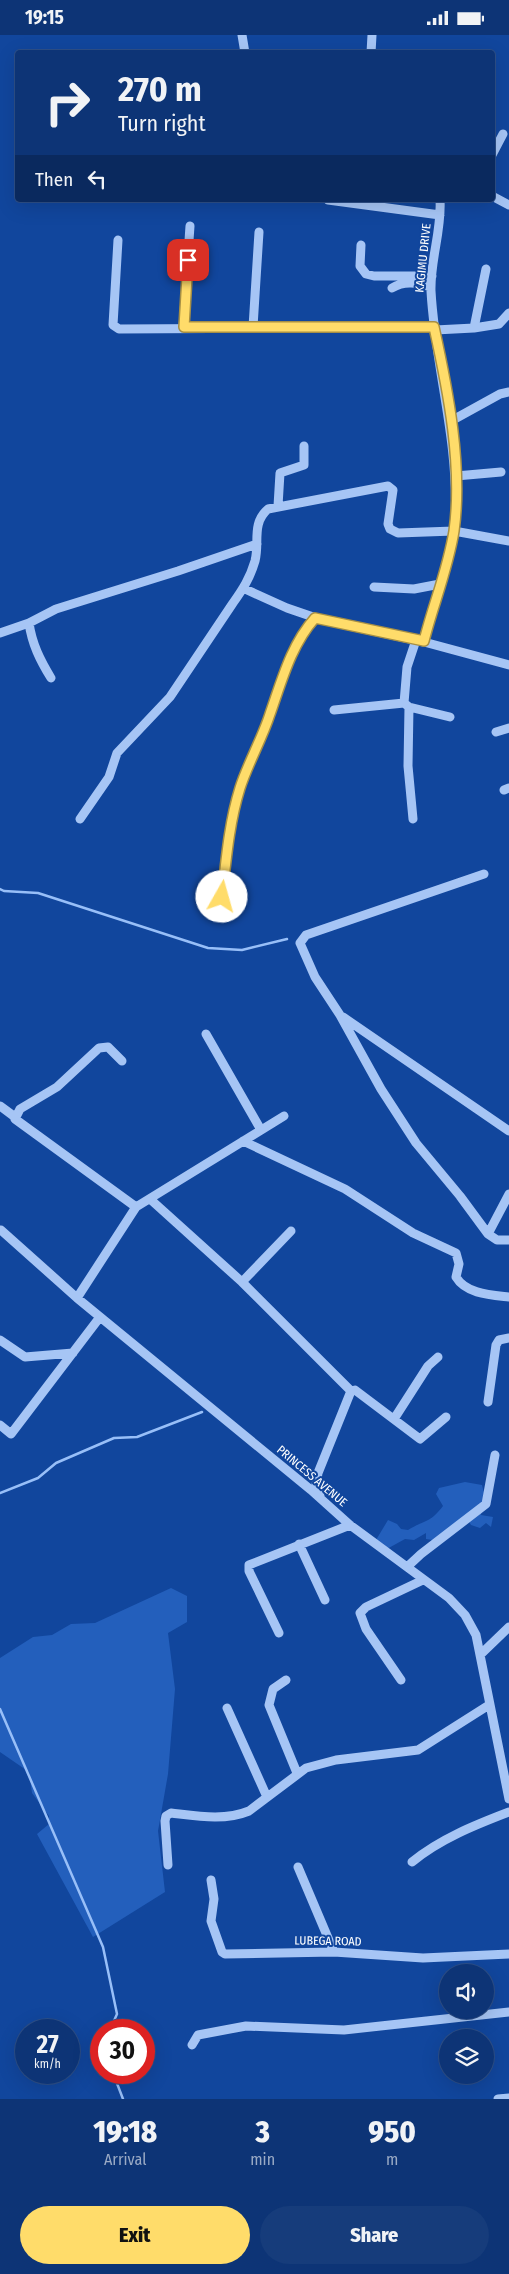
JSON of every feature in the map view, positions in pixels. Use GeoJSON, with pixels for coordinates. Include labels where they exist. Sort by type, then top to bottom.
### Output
{"type":"FeatureCollection","features":[{"type":"Feature","properties":{"kind":"street"},"geometry":{"type":"LineString","coordinates":[[242,35],[244,50]]}},
{"type":"Feature","properties":{"kind":"street"},"geometry":{"type":"LineString","coordinates":[[370,50],[372,35]]}},
{"type":"Feature","properties":{"kind":"street"},"geometry":{"type":"LineString","coordinates":[[495,149],[503,134]]}},
{"type":"Feature","properties":{"kind":"street"},"geometry":{"type":"LineString","coordinates":[[495,198],[509,205]]}},
{"type":"Feature","properties":{"kind":"street"},"geometry":{"type":"LineString","coordinates":[[343,202],[440,215]]}},
{"type":"Feature","properties":{"kind":"street","name":"KAGIMU DRIVE"},"geometry":{"type":"LineString","coordinates":[[413,819],[408,766],[407,667],[420,641],[440,584],[454,531],[456,477],[431,287],[440,202]]}},
{"type":"Feature","properties":{"kind":"street"},"geometry":{"type":"LineString","coordinates":[[184,327],[190,226]]}},
{"type":"Feature","properties":{"kind":"street"},"geometry":{"type":"LineString","coordinates":[[252,327],[259,232]]}},
{"type":"Feature","properties":{"kind":"street"},"geometry":{"type":"LineString","coordinates":[[118,240],[113,325],[119,329],[184,327],[474,328],[499,324],[509,313]]}},
{"type":"Feature","properties":{"kind":"street"},"geometry":{"type":"LineString","coordinates":[[361,245],[360,266],[366,274],[374,277],[432,276]]}},
{"type":"Feature","properties":{"kind":"street"},"geometry":{"type":"LineString","coordinates":[[474,328],[486,269]]}},
{"type":"Feature","properties":{"kind":"street"},"geometry":{"type":"LineString","coordinates":[[392,288],[399,284],[414,283],[431,287]]}},
{"type":"Feature","properties":{"kind":"street"},"geometry":{"type":"LineString","coordinates":[[450,421],[500,394],[509,392]]}},
{"type":"Feature","properties":{"kind":"street"},"geometry":{"type":"LineString","coordinates":[[278,507],[280,473],[304,465],[304,446]]}},
{"type":"Feature","properties":{"kind":"street"},"geometry":{"type":"LineString","coordinates":[[456,477],[500,472]]}},
{"type":"Feature","properties":{"kind":"street"},"geometry":{"type":"LineString","coordinates":[[80,819],[109,777],[118,753],[170,697],[233,603],[245,589],[255,560],[259,518],[268,509],[388,487],[392,488],[394,494],[388,524],[390,529],[402,533],[454,531],[509,541]]}},
{"type":"Feature","properties":{"kind":"street"},"geometry":{"type":"LineString","coordinates":[[0,633],[29,623],[56,609],[178,571],[257,543]]}},
{"type":"Feature","properties":{"kind":"street"},"geometry":{"type":"LineString","coordinates":[[374,587],[414,589],[440,584]]}},
{"type":"Feature","properties":{"kind":"street"},"geometry":{"type":"LineString","coordinates":[[245,589],[287,609],[315,618],[420,641],[509,665]]}},
{"type":"Feature","properties":{"kind":"street"},"geometry":{"type":"LineString","coordinates":[[222,897],[231,829],[241,787],[260,742],[291,656],[307,627],[315,618]]}},
{"type":"Feature","properties":{"kind":"street"},"geometry":{"type":"LineString","coordinates":[[29,623],[38,654],[51,678]]}},
{"type":"Feature","properties":{"kind":"street"},"geometry":{"type":"LineString","coordinates":[[334,710],[406,705],[450,717]]}},
{"type":"Feature","properties":{"kind":"street"},"geometry":{"type":"LineString","coordinates":[[496,732],[509,728]]}},
{"type":"Feature","properties":{"kind":"street"},"geometry":{"type":"LineString","coordinates":[[484,874],[306,935],[300,943],[314,977],[340,1015],[403,1124],[488,1234],[497,1240],[509,1240]]}},
{"type":"Feature","properties":{"kind":"street"},"geometry":{"type":"LineString","coordinates":[[340,1015],[509,1131]]}},
{"type":"Feature","properties":{"kind":"street"},"geometry":{"type":"LineString","coordinates":[[206,1034],[262,1130]]}},
{"type":"Feature","properties":{"kind":"street"},"geometry":{"type":"LineString","coordinates":[[15,1117],[20,1109],[45,1095],[67,1079],[100,1048],[108,1047],[122,1061]]}},
{"type":"Feature","properties":{"kind":"street"},"geometry":{"type":"LineString","coordinates":[[0,1106],[15,1117],[18,1123],[136,1207]]}},
{"type":"Feature","properties":{"kind":"street"},"geometry":{"type":"LineString","coordinates":[[77,1297],[136,1207],[284,1116]]}},
{"type":"Feature","properties":{"kind":"street"},"geometry":{"type":"LineString","coordinates":[[243,1141],[345,1189],[413,1233],[456,1253],[459,1264],[456,1277],[460,1284],[482,1294],[509,1297]]}},
{"type":"Feature","properties":{"kind":"street"},"geometry":{"type":"LineString","coordinates":[[488,1234],[509,1194]]}},
{"type":"Feature","properties":{"kind":"street"},"geometry":{"type":"LineString","coordinates":[[150,1199],[242,1282],[351,1391],[355,1390],[420,1439],[446,1417]]}},
{"type":"Feature","properties":{"kind":"street","name":"PRINCESS AVENUE"},"geometry":{"type":"LineString","coordinates":[[1,1230],[100,1317],[321,1498],[350,1525],[448,1598],[464,1615],[476,1635],[481,1654],[489,1705],[508,1785],[509,1799]]}},
{"type":"Feature","properties":{"kind":"street"},"geometry":{"type":"LineString","coordinates":[[242,1282],[291,1231]]}},
{"type":"Feature","properties":{"kind":"street"},"geometry":{"type":"LineString","coordinates":[[0,1425],[11,1434],[100,1317]]}},
{"type":"Feature","properties":{"kind":"street"},"geometry":{"type":"LineString","coordinates":[[488,1402],[496,1345],[499,1340],[509,1338]]}},
{"type":"Feature","properties":{"kind":"street"},"geometry":{"type":"LineString","coordinates":[[0,1340],[25,1357],[72,1353]]}},
{"type":"Feature","properties":{"kind":"street"},"geometry":{"type":"LineString","coordinates":[[394,1419],[428,1366],[438,1357]]}},
{"type":"Feature","properties":{"kind":"street"},"geometry":{"type":"LineString","coordinates":[[321,1498],[316,1485],[318,1473],[351,1391]]}},
{"type":"Feature","properties":{"kind":"street"},"geometry":{"type":"LineString","coordinates":[[407,1567],[486,1504],[495,1455]]}},
{"type":"Feature","properties":{"kind":"street"},"geometry":{"type":"LineString","coordinates":[[279,1633],[248,1567],[252,1563],[350,1525]]}},
{"type":"Feature","properties":{"kind":"street"},"geometry":{"type":"LineString","coordinates":[[299,1544],[325,1600]]}},
{"type":"Feature","properties":{"kind":"street"},"geometry":{"type":"LineString","coordinates":[[401,1680],[366,1629],[360,1613],[366,1607],[423,1580]]}},
{"type":"Feature","properties":{"kind":"street"},"geometry":{"type":"LineString","coordinates":[[481,1654],[509,1628]]}},
{"type":"Feature","properties":{"kind":"street"},"geometry":{"type":"LineString","coordinates":[[286,1680],[273,1689],[269,1705],[297,1773]]}},
{"type":"Feature","properties":{"kind":"street"},"geometry":{"type":"LineString","coordinates":[[168,1865],[166,1816],[171,1813],[210,1817],[239,1815],[249,1811],[306,1768],[336,1760],[418,1750],[489,1705]]}},
{"type":"Feature","properties":{"kind":"street"},"geometry":{"type":"LineString","coordinates":[[227,1708],[267,1797]]}},
{"type":"Feature","properties":{"kind":"street"},"geometry":{"type":"LineString","coordinates":[[412,1862],[423,1853],[476,1824],[509,1813]]}},
{"type":"Feature","properties":{"kind":"street"},"geometry":{"type":"LineString","coordinates":[[298,1867],[334,1952]]}},
{"type":"Feature","properties":{"kind":"street","name":"LUBEGA ROAD"},"geometry":{"type":"LineString","coordinates":[[211,1880],[214,1899],[211,1921],[222,1952],[225,1954],[334,1952],[423,1957],[509,1954]]}},
{"type":"Feature","properties":{"kind":"street"},"geometry":{"type":"LineString","coordinates":[[192,2045],[198,2035],[246,2026],[344,2030],[509,2012]]}},
{"type":"Feature","properties":{"kind":"street"},"geometry":{"type":"LineString","coordinates":[[498,2099],[509,2098]]}},
{"type":"Feature","properties":{"kind":"shaded area"},"geometry":{"type":"Polygon","coordinates":[[[465,1482],[482,1485],[484,1493],[481,1515],[493,1517],[491,1527],[486,1523],[480,1528],[471,1525],[468,1520],[439,1541],[426,1539],[426,1533],[414,1540],[405,1539],[385,1550],[376,1540],[388,1520],[397,1524],[401,1529],[408,1530],[431,1519],[443,1506],[436,1494],[439,1488],[465,1482]]]}},
{"type":"Feature","properties":{"kind":"shaded area"},"geometry":{"type":"Polygon","coordinates":[[[171,1588],[187,1596],[187,1622],[168,1633],[175,1689],[168,1774],[158,1831],[165,1892],[93,1937],[37,1834],[49,1824],[49,1816],[32,1793],[29,1772],[0,1752],[0,1658],[33,1637],[52,1635],[71,1624],[95,1623],[171,1588]]]}},
{"type":"Feature","properties":{"kind":"waterway"},"geometry":{"type":"LineString","coordinates":[[0,889],[4,891],[38,893],[208,948],[242,950],[287,939]]}},
{"type":"Feature","properties":{"kind":"waterway"},"geometry":{"type":"LineString","coordinates":[[0,1493],[38,1478],[56,1463],[114,1438],[137,1437],[202,1412]]}},
{"type":"Feature","properties":{"kind":"waterway"},"geometry":{"type":"LineString","coordinates":[[0,1709],[103,1947],[117,2014],[115,2019]]}},
{"type":"Feature","properties":{"kind":"waterway"},"geometry":{"type":"LineString","coordinates":[[117,2084],[123,2099]]}},
{"type":"Feature","properties":{"kind":"route"},"geometry":{"type":"LineString","coordinates":[[188,260],[184,327],[434,327],[443,373],[456,477],[454,531],[450,555],[424,641],[315,618],[301,637],[281,681],[271,713],[234,808],[222,897]]}}]}
